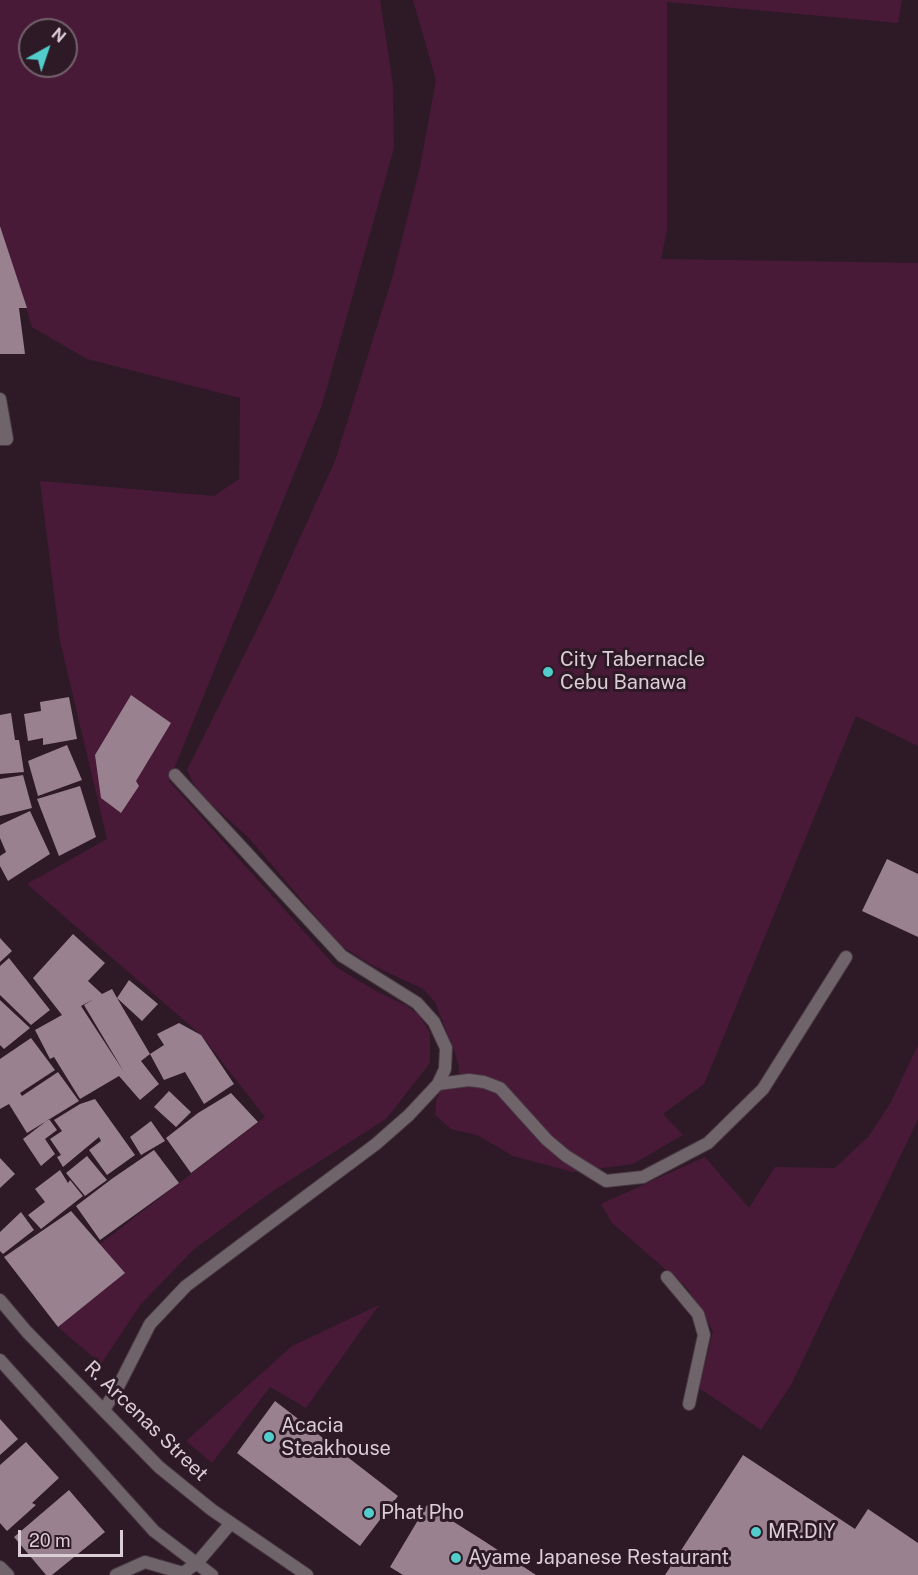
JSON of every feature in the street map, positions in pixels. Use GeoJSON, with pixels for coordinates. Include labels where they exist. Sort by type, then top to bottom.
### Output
{"type":"FeatureCollection","features":[{"type":"Feature","properties":{"kind":"street"},"geometry":{"type":"LineString","coordinates":[[0,399],[7,439],[0,439]]}},
{"type":"Feature","properties":{"kind":"street"},"geometry":{"type":"LineString","coordinates":[[104,1410],[150,1324],[172,1299],[186,1286],[376,1144],[409,1115],[438,1084],[445,1069],[446,1048],[434,1022],[417,1003],[342,956],[175,775]]}},
{"type":"Feature","properties":{"kind":"street"},"geometry":{"type":"LineString","coordinates":[[438,1084],[469,1080],[500,1088],[547,1140],[566,1156],[606,1181],[643,1177],[708,1143],[763,1089],[846,957]]}},
{"type":"Feature","properties":{"kind":"street"},"geometry":{"type":"LineString","coordinates":[[667,1277],[698,1314],[704,1335],[689,1404]]}},
{"type":"Feature","properties":{"kind":"street","name":"R. Arcenas Street"},"geometry":{"type":"LineString","coordinates":[[0,1300],[159,1467],[212,1510],[307,1575]]}},
{"type":"Feature","properties":{"kind":"street"},"geometry":{"type":"LineString","coordinates":[[0,1360],[154,1531],[212,1575]]}},
{"type":"Feature","properties":{"kind":"street"},"geometry":{"type":"LineString","coordinates":[[116,1575],[145,1562],[183,1574],[197,1563],[231,1523]]}},
{"type":"Feature","properties":{"kind":"street"},"geometry":{"type":"LineString","coordinates":[[0,1567],[8,1575]]}},
{"type":"Feature","properties":{"kind":"shaded area"},"geometry":{"type":"Polygon","coordinates":[[[0,0],[380,0],[393,85],[394,148],[322,405],[169,781],[336,967],[419,1015],[430,1033],[430,1063],[386,1119],[273,1191],[193,1250],[141,1304],[101,1364],[58,1327],[124,1273],[100,1244],[265,1117],[201,1035],[27,884],[107,839],[60,641],[40,481],[214,496],[239,479],[240,398],[87,359],[32,327],[0,225],[0,0]]]}},
{"type":"Feature","properties":{"kind":"shaded area"},"geometry":{"type":"Polygon","coordinates":[[[413,0],[902,0],[898,23],[667,2],[667,230],[661,259],[918,263],[918,746],[856,716],[704,1084],[663,1114],[683,1135],[633,1164],[573,1172],[513,1156],[477,1135],[451,1129],[435,1115],[436,1101],[442,1086],[459,1080],[459,1067],[435,1002],[423,989],[372,965],[340,945],[250,839],[198,792],[187,770],[272,599],[335,461],[393,275],[420,167],[436,80],[413,0]]]}},
{"type":"Feature","properties":{"kind":"shaded area"},"geometry":{"type":"Polygon","coordinates":[[[918,1045],[918,1119],[791,1385],[761,1430],[699,1388],[713,1331],[688,1289],[612,1223],[601,1204],[705,1157],[749,1208],[775,1167],[835,1168],[869,1136],[891,1102],[918,1045]]]}},
{"type":"Feature","properties":{"kind":"shaded area"},"geometry":{"type":"Polygon","coordinates":[[[379,1305],[306,1408],[270,1387],[212,1463],[186,1441],[292,1346],[379,1305]]]}},
{"type":"Feature","properties":{"kind":"building"},"geometry":{"type":"Polygon","coordinates":[[[0,226],[27,308],[19,308],[25,354],[0,354],[0,226]]]}},
{"type":"Feature","properties":{"kind":"building"},"geometry":{"type":"Polygon","coordinates":[[[131,695],[171,723],[136,781],[139,786],[121,813],[101,798],[95,755],[131,695]]]}},
{"type":"Feature","properties":{"kind":"building"},"geometry":{"type":"Polygon","coordinates":[[[69,697],[77,739],[43,745],[43,738],[28,741],[24,714],[41,711],[40,702],[69,697]]]}},
{"type":"Feature","properties":{"kind":"building"},"geometry":{"type":"Polygon","coordinates":[[[11,713],[15,740],[19,740],[24,772],[0,774],[0,715],[11,713]]]}},
{"type":"Feature","properties":{"kind":"building"},"geometry":{"type":"Polygon","coordinates":[[[67,745],[82,780],[38,796],[28,761],[67,745]]]}},
{"type":"Feature","properties":{"kind":"building"},"geometry":{"type":"Polygon","coordinates":[[[23,775],[32,808],[0,816],[0,779],[23,775]]]}},
{"type":"Feature","properties":{"kind":"building"},"geometry":{"type":"Polygon","coordinates":[[[80,786],[96,837],[59,856],[37,799],[80,786]]]}},
{"type":"Feature","properties":{"kind":"building"},"geometry":{"type":"Polygon","coordinates":[[[30,811],[50,854],[8,881],[0,866],[0,856],[6,852],[0,838],[0,825],[30,811]]]}},
{"type":"Feature","properties":{"kind":"building"},"geometry":{"type":"Polygon","coordinates":[[[887,859],[918,874],[918,937],[862,911],[887,859]]]}},
{"type":"Feature","properties":{"kind":"building"},"geometry":{"type":"Polygon","coordinates":[[[73,934],[105,963],[88,981],[102,994],[112,989],[150,1054],[141,1061],[159,1084],[140,1100],[119,1076],[80,1099],[54,1057],[50,1059],[35,1030],[62,1015],[33,978],[73,934]],[[94,999],[81,1006],[124,1072],[84,1005],[94,999]]]}},
{"type":"Feature","properties":{"kind":"building"},"geometry":{"type":"Polygon","coordinates":[[[0,938],[12,951],[0,962],[0,938]]]}},
{"type":"Feature","properties":{"kind":"building"},"geometry":{"type":"Polygon","coordinates":[[[9,958],[50,1010],[31,1025],[0,995],[0,966],[9,958]]]}},
{"type":"Feature","properties":{"kind":"building"},"geometry":{"type":"Polygon","coordinates":[[[129,980],[158,1004],[142,1021],[117,998],[129,980]]]}},
{"type":"Feature","properties":{"kind":"building"},"geometry":{"type":"Polygon","coordinates":[[[0,1000],[30,1028],[4,1049],[0,1045],[0,1000]]]}},
{"type":"Feature","properties":{"kind":"building"},"geometry":{"type":"Polygon","coordinates":[[[179,1023],[201,1035],[234,1084],[204,1104],[185,1072],[164,1080],[150,1054],[164,1045],[157,1034],[179,1023]]]}},
{"type":"Feature","properties":{"kind":"building"},"geometry":{"type":"Polygon","coordinates":[[[31,1038],[55,1070],[20,1093],[22,1096],[58,1072],[79,1101],[27,1133],[9,1104],[0,1109],[0,1059],[31,1038]]]}},
{"type":"Feature","properties":{"kind":"building"},"geometry":{"type":"Polygon","coordinates":[[[169,1091],[191,1112],[176,1127],[154,1107],[169,1091]]]}},
{"type":"Feature","properties":{"kind":"building"},"geometry":{"type":"Polygon","coordinates":[[[231,1093],[258,1122],[191,1173],[166,1138],[198,1113],[231,1093]]]}},
{"type":"Feature","properties":{"kind":"building"},"geometry":{"type":"Polygon","coordinates":[[[95,1099],[135,1155],[107,1175],[89,1150],[101,1141],[99,1137],[63,1167],[57,1157],[61,1155],[50,1139],[62,1131],[54,1120],[80,1104],[95,1099]]]}},
{"type":"Feature","properties":{"kind":"building"},"geometry":{"type":"Polygon","coordinates":[[[49,1119],[57,1130],[45,1139],[55,1154],[41,1166],[23,1139],[49,1119]]]}},
{"type":"Feature","properties":{"kind":"building"},"geometry":{"type":"Polygon","coordinates":[[[151,1121],[165,1141],[141,1155],[130,1137],[151,1121]]]}},
{"type":"Feature","properties":{"kind":"building"},"geometry":{"type":"Polygon","coordinates":[[[154,1150],[179,1183],[100,1240],[76,1206],[154,1150]]]}},
{"type":"Feature","properties":{"kind":"building"},"geometry":{"type":"Polygon","coordinates":[[[87,1156],[107,1180],[85,1196],[66,1173],[87,1156]]]}},
{"type":"Feature","properties":{"kind":"building"},"geometry":{"type":"Polygon","coordinates":[[[0,1158],[15,1174],[0,1188],[0,1158]]]}},
{"type":"Feature","properties":{"kind":"building"},"geometry":{"type":"Polygon","coordinates":[[[60,1170],[68,1183],[70,1180],[83,1196],[41,1229],[28,1215],[45,1202],[35,1189],[60,1170]]]}},
{"type":"Feature","properties":{"kind":"building"},"geometry":{"type":"Polygon","coordinates":[[[71,1211],[125,1273],[58,1327],[4,1257],[71,1211]]]}},
{"type":"Feature","properties":{"kind":"building"},"geometry":{"type":"Polygon","coordinates":[[[21,1212],[34,1230],[3,1254],[0,1251],[0,1232],[21,1212]]]}},
{"type":"Feature","properties":{"kind":"building"},"geometry":{"type":"Polygon","coordinates":[[[275,1401],[398,1496],[360,1546],[237,1453],[275,1401]]]}},
{"type":"Feature","properties":{"kind":"building"},"geometry":{"type":"Polygon","coordinates":[[[0,1419],[18,1439],[0,1455],[0,1419]]]}},
{"type":"Feature","properties":{"kind":"building"},"geometry":{"type":"Polygon","coordinates":[[[26,1442],[59,1478],[32,1503],[36,1505],[7,1531],[0,1523],[0,1465],[26,1442]]]}},
{"type":"Feature","properties":{"kind":"building","name":"MR.DIY"},"geometry":{"type":"Polygon","coordinates":[[[743,1455],[855,1529],[868,1509],[918,1543],[918,1575],[665,1575],[743,1455]]]}},
{"type":"Feature","properties":{"kind":"building"},"geometry":{"type":"Polygon","coordinates":[[[69,1490],[105,1532],[52,1575],[46,1575],[14,1537],[69,1490]]]}},
{"type":"Feature","properties":{"kind":"building"},"geometry":{"type":"Polygon","coordinates":[[[427,1505],[536,1575],[403,1575],[390,1567],[427,1505]]]}},
{"type":"Feature","properties":{"kind":"place","name":"City Tabernacle Cebu Banawa"},"geometry":{"type":"Point","coordinates":[548,672]}},
{"type":"Feature","properties":{"kind":"place","name":"Acacia Steakhouse"},"geometry":{"type":"Point","coordinates":[269,1437]}},
{"type":"Feature","properties":{"kind":"place","name":"Phat Pho"},"geometry":{"type":"Point","coordinates":[369,1513]}},
{"type":"Feature","properties":{"kind":"place","name":"MR.DIY"},"geometry":{"type":"Point","coordinates":[756,1532]}},
{"type":"Feature","properties":{"kind":"place","name":"Ayame Japanese Restaurant"},"geometry":{"type":"Point","coordinates":[456,1558]}}]}
